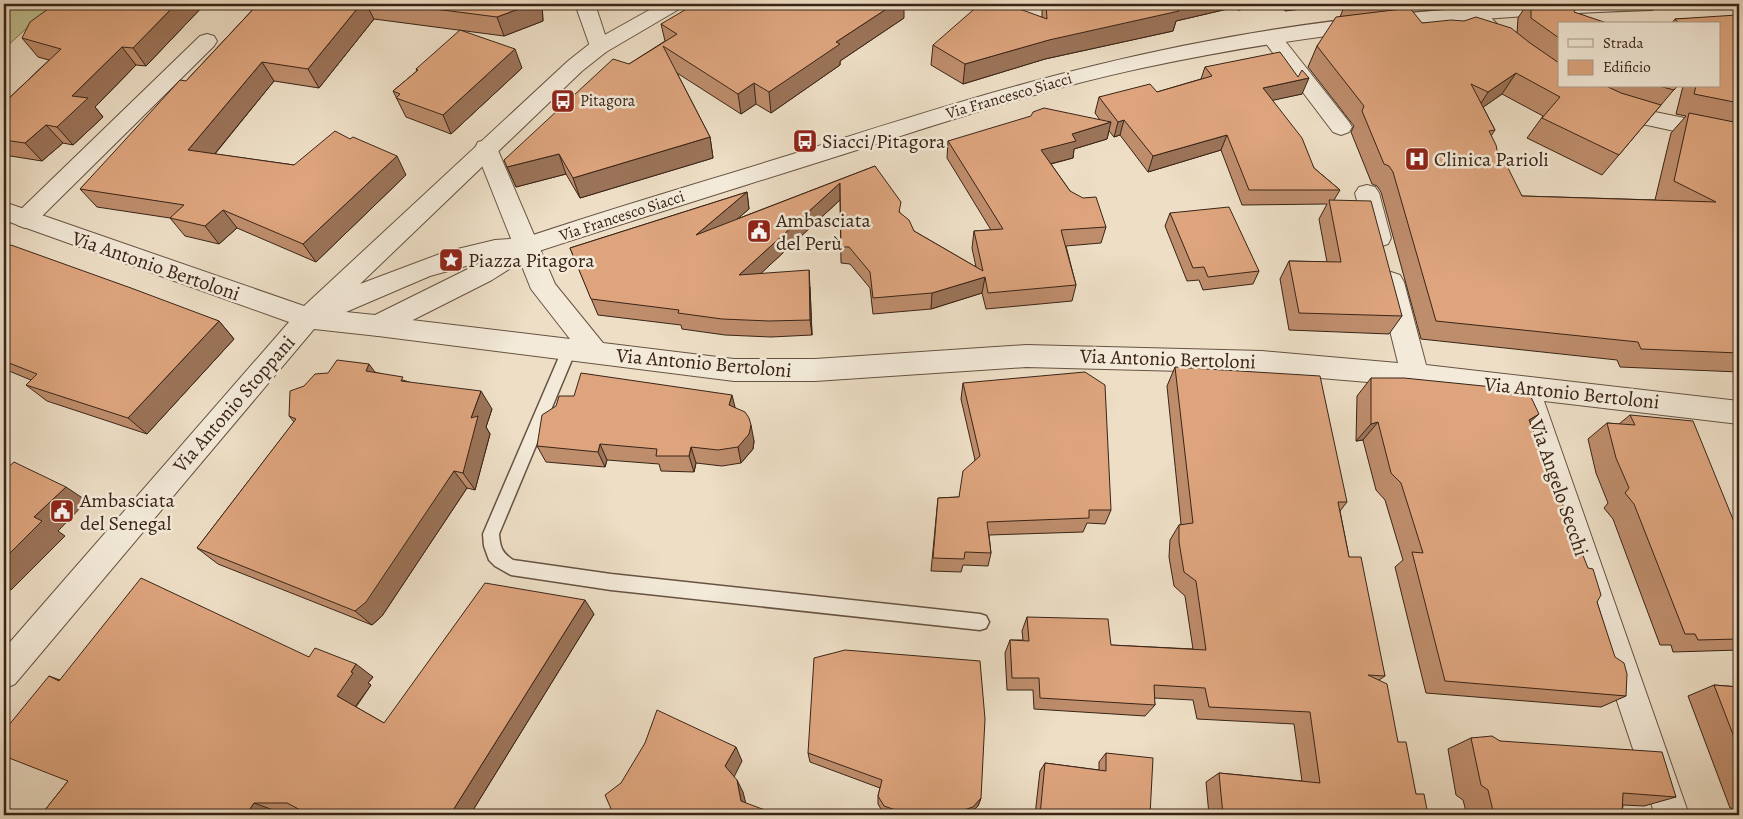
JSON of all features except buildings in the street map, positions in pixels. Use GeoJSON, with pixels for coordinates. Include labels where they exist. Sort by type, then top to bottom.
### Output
{"type":"FeatureCollection","features":[{"type":"Feature","properties":{"kind":"street"},"geometry":{"type":"LineString","coordinates":[[585,4],[599,47]]}},
{"type":"Feature","properties":{"kind":"street"},"geometry":{"type":"LineString","coordinates":[[308,318],[575,66],[599,47],[674,4]]}},
{"type":"Feature","properties":{"kind":"street","name":"Via Francesco Siacci"},"geometry":{"type":"LineString","coordinates":[[528,246],[904,127],[1035,88],[1140,62],[1271,37],[1472,8],[1651,4]]}},
{"type":"Feature","properties":{"kind":"street"},"geometry":{"type":"LineString","coordinates":[[1472,8],[1512,48]]}},
{"type":"Feature","properties":{"kind":"street"},"geometry":{"type":"LineString","coordinates":[[1271,37],[1341,127]]}},
{"type":"Feature","properties":{"kind":"street"},"geometry":{"type":"LineString","coordinates":[[15,215],[207,41]]}},
{"type":"Feature","properties":{"kind":"street"},"geometry":{"type":"LineString","coordinates":[[1574,88],[1612,106],[1642,117],[1739,138]]}},
{"type":"Feature","properties":{"kind":"street"},"geometry":{"type":"LineString","coordinates":[[486,148],[528,246],[544,289],[596,353]]}},
{"type":"Feature","properties":{"kind":"street"},"geometry":{"type":"LineString","coordinates":[[1367,193],[1415,375]]}},
{"type":"Feature","properties":{"kind":"street","name":"Via Antonio Bertoloni"},"geometry":{"type":"LineString","coordinates":[[15,215],[308,318]]}},
{"type":"Feature","properties":{"kind":"street"},"geometry":{"type":"LineString","coordinates":[[308,318],[432,264],[480,250],[528,246]]}},
{"type":"Feature","properties":{"kind":"street"},"geometry":{"type":"LineString","coordinates":[[378,326],[483,273],[528,246]]}},
{"type":"Feature","properties":{"kind":"street"},"geometry":{"type":"LineString","coordinates":[[308,318],[596,353]]}},
{"type":"Feature","properties":{"kind":"street","name":"Via Antonio Stoppani"},"geometry":{"type":"LineString","coordinates":[[4,673],[308,318]]}},
{"type":"Feature","properties":{"kind":"street","name":"Via Antonio Bertoloni"},"geometry":{"type":"LineString","coordinates":[[596,353],[686,365],[772,371],[1041,356],[1262,362],[1415,375],[1739,412]]}},
{"type":"Feature","properties":{"kind":"street","name":"Via Angelo Secchi"},"geometry":{"type":"LineString","coordinates":[[1526,388],[1672,815]]}},
{"type":"Feature","properties":{"kind":"lane"},"geometry":{"type":"LineString","coordinates":[[570,350],[491,534],[491,550],[499,561],[512,567],[611,582],[980,622]]}},
{"type":"Feature","properties":{"kind":"shaded area"},"geometry":{"type":"Polygon","coordinates":[[[4,4],[53,4],[4,49],[4,4]]]}},
{"type":"Feature","properties":{"kind":"place","name":"Pitagora"},"geometry":{"type":"Point","coordinates":[563,101]}},
{"type":"Feature","properties":{"kind":"place","name":"Siacci/Pitagora"},"geometry":{"type":"Point","coordinates":[805,141]}},
{"type":"Feature","properties":{"kind":"place","name":"Clinica Parioli"},"geometry":{"type":"Point","coordinates":[1417,159]}},
{"type":"Feature","properties":{"kind":"place","name":"Ambasciata del Perù"},"geometry":{"type":"Point","coordinates":[759,231]}},
{"type":"Feature","properties":{"kind":"place","name":"Piazza Pitagora"},"geometry":{"type":"Point","coordinates":[451,260]}},
{"type":"Feature","properties":{"kind":"place","name":"Ambasciata del Senegal"},"geometry":{"type":"Point","coordinates":[62,511]}}]}
